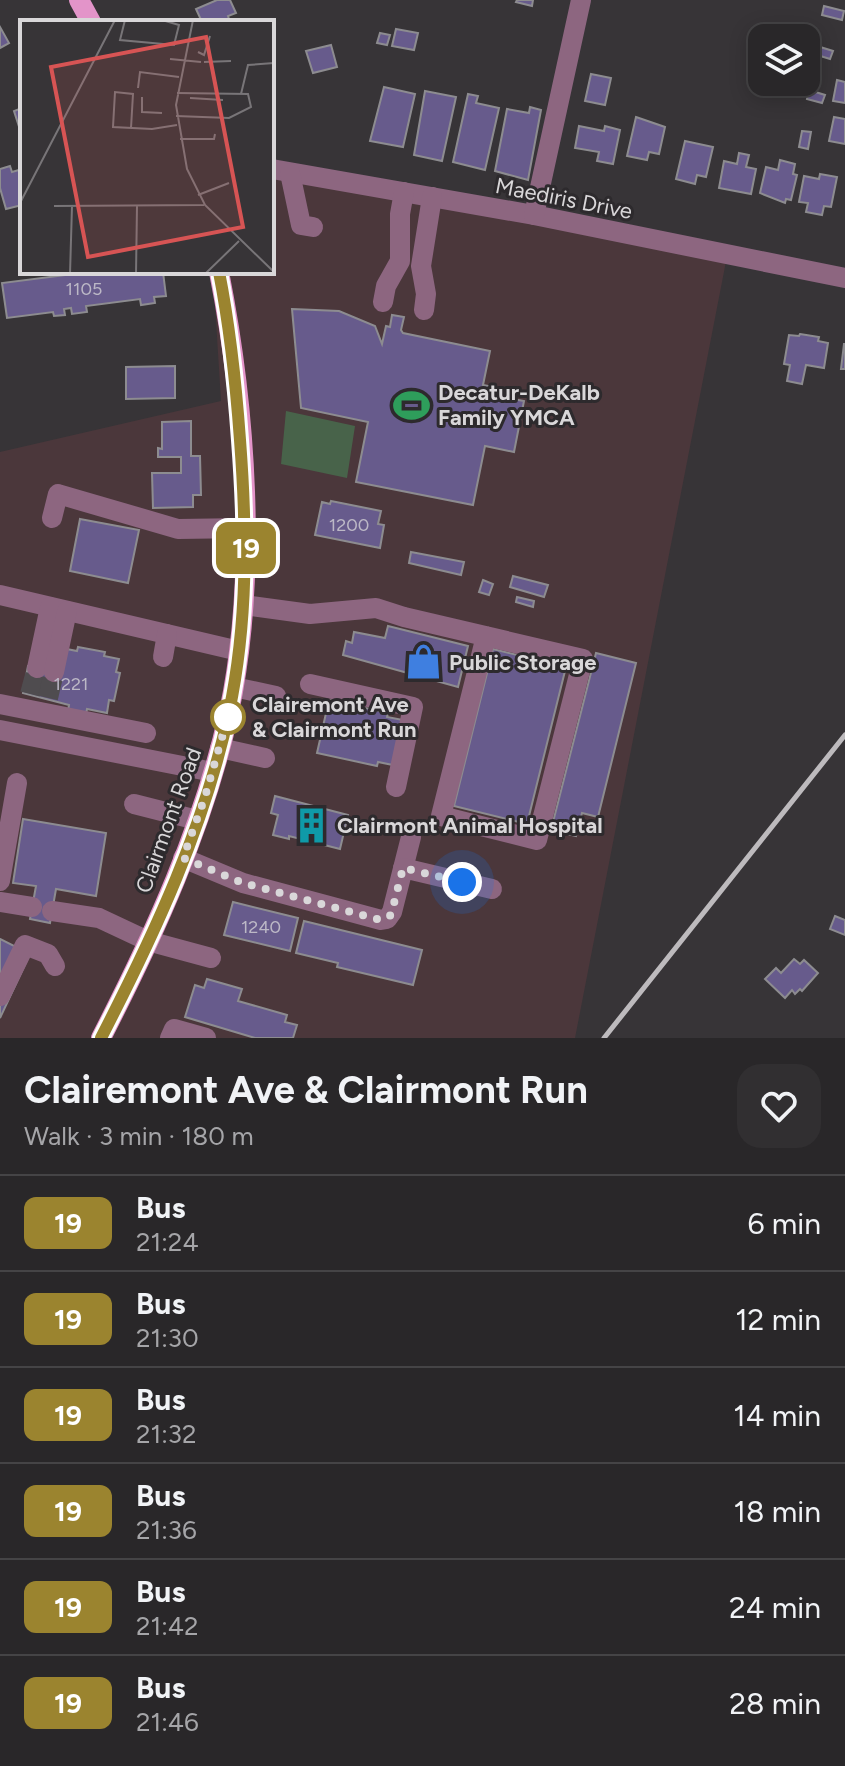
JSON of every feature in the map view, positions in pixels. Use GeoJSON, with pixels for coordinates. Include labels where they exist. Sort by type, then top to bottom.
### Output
{"type":"FeatureCollection","features":[{"type":"Feature","properties":{"kind":"main road"},"geometry":{"type":"LineString","coordinates":[[79,0],[90,20]]}},
{"type":"Feature","properties":{"kind":"main road","name":"Clairmont Road"},"geometry":{"type":"LineString","coordinates":[[101,1038],[148,941],[183,858],[213,772],[234,687],[244,605],[246,528],[233,359],[219,274]]}},
{"type":"Feature","properties":{"kind":"street"},"geometry":{"type":"LineString","coordinates":[[534,215],[581,0]]}},
{"type":"Feature","properties":{"kind":"street"},"geometry":{"type":"LineString","coordinates":[[281,171],[307,226]]}},
{"type":"Feature","properties":{"kind":"street","name":"Maediris Drive"},"geometry":{"type":"LineString","coordinates":[[281,171],[534,215],[845,278]]}},
{"type":"Feature","properties":{"kind":"street"},"geometry":{"type":"LineString","coordinates":[[383,302],[386,286],[400,261],[400,214],[404,192]]}},
{"type":"Feature","properties":{"kind":"street"},"geometry":{"type":"LineString","coordinates":[[424,310],[426,294],[421,266],[432,197]]}},
{"type":"Feature","properties":{"kind":"street"},"geometry":{"type":"LineString","coordinates":[[52,518],[58,494],[178,529],[246,528]]}},
{"type":"Feature","properties":{"kind":"street"},"geometry":{"type":"LineString","coordinates":[[0,595],[158,627],[239,651]]}},
{"type":"Feature","properties":{"kind":"street"},"geometry":{"type":"LineString","coordinates":[[45,670],[48,603]]}},
{"type":"Feature","properties":{"kind":"street"},"geometry":{"type":"LineString","coordinates":[[244,605],[310,614],[376,608],[583,659],[537,840],[441,816],[486,636]]}},
{"type":"Feature","properties":{"kind":"street"},"geometry":{"type":"LineString","coordinates":[[158,627],[163,657]]}},
{"type":"Feature","properties":{"kind":"street"},"geometry":{"type":"LineString","coordinates":[[310,684],[413,707],[396,787]]}},
{"type":"Feature","properties":{"kind":"street"},"geometry":{"type":"LineString","coordinates":[[234,687],[276,696]]}},
{"type":"Feature","properties":{"kind":"street"},"geometry":{"type":"LineString","coordinates":[[0,704],[34,703],[146,733]]}},
{"type":"Feature","properties":{"kind":"street"},"geometry":{"type":"LineString","coordinates":[[0,730],[213,772]]}},
{"type":"Feature","properties":{"kind":"street"},"geometry":{"type":"LineString","coordinates":[[220,748],[265,758]]}},
{"type":"Feature","properties":{"kind":"street"},"geometry":{"type":"LineString","coordinates":[[0,881],[17,783]]}},
{"type":"Feature","properties":{"kind":"street"},"geometry":{"type":"LineString","coordinates":[[134,804],[197,820]]}},
{"type":"Feature","properties":{"kind":"street"},"geometry":{"type":"LineString","coordinates":[[183,858],[243,883],[381,920],[391,915],[411,837]]}},
{"type":"Feature","properties":{"kind":"street"},"geometry":{"type":"LineString","coordinates":[[403,868],[492,889]]}},
{"type":"Feature","properties":{"kind":"street"},"geometry":{"type":"LineString","coordinates":[[0,902],[99,918],[148,941],[211,958]]}},
{"type":"Feature","properties":{"kind":"street"},"geometry":{"type":"LineString","coordinates":[[0,996],[25,945],[48,954],[55,966]]}},
{"type":"Feature","properties":{"kind":"street"},"geometry":{"type":"LineString","coordinates":[[170,1038],[174,1029],[206,1038]]}},
{"type":"Feature","properties":{"kind":"shaded area"},"geometry":{"type":"Polygon","coordinates":[[[274,168],[729,246],[575,1038],[0,1038],[0,452],[221,401],[213,274],[274,274],[274,168]]]}},
{"type":"Feature","properties":{"kind":"green space"},"geometry":{"type":"Polygon","coordinates":[[[286,411],[355,426],[347,478],[281,464],[286,411]]]}},
{"type":"Feature","properties":{"kind":"building"},"geometry":{"type":"Polygon","coordinates":[[[217,0],[230,0],[236,13],[228,16],[229,20],[201,20],[196,9],[217,0]]]}},
{"type":"Feature","properties":{"kind":"building"},"geometry":{"type":"Polygon","coordinates":[[[533,0],[532,6],[516,2],[533,0]]]}},
{"type":"Feature","properties":{"kind":"building"},"geometry":{"type":"Polygon","coordinates":[[[824,6],[844,11],[842,20],[822,15],[824,6]]]}},
{"type":"Feature","properties":{"kind":"building"},"geometry":{"type":"Polygon","coordinates":[[[0,27],[9,43],[0,48],[0,27]]]}},
{"type":"Feature","properties":{"kind":"building"},"geometry":{"type":"Polygon","coordinates":[[[396,29],[418,33],[414,50],[392,46],[396,29]]]}},
{"type":"Feature","properties":{"kind":"building"},"geometry":{"type":"Polygon","coordinates":[[[380,33],[390,35],[387,45],[377,43],[380,33]]]}},
{"type":"Feature","properties":{"kind":"building"},"geometry":{"type":"Polygon","coordinates":[[[331,45],[337,67],[313,73],[306,51],[331,45]]]}},
{"type":"Feature","properties":{"kind":"building"},"geometry":{"type":"Polygon","coordinates":[[[820,47],[833,51],[830,59],[820,56],[820,47]]]}},
{"type":"Feature","properties":{"kind":"building"},"geometry":{"type":"Polygon","coordinates":[[[591,74],[611,78],[605,105],[585,101],[591,74]]]}},
{"type":"Feature","properties":{"kind":"building"},"geometry":{"type":"Polygon","coordinates":[[[837,80],[845,82],[845,103],[833,101],[837,80]]]}},
{"type":"Feature","properties":{"kind":"building"},"geometry":{"type":"Polygon","coordinates":[[[384,87],[415,94],[403,147],[370,141],[384,87]]]}},
{"type":"Feature","properties":{"kind":"building"},"geometry":{"type":"Polygon","coordinates":[[[425,91],[456,97],[442,161],[414,155],[425,91]]]}},
{"type":"Feature","properties":{"kind":"building"},"geometry":{"type":"Polygon","coordinates":[[[468,94],[478,96],[476,103],[499,108],[485,170],[453,162],[468,94]]]}},
{"type":"Feature","properties":{"kind":"building"},"geometry":{"type":"Polygon","coordinates":[[[825,95],[822,103],[807,99],[808,96],[825,95]]]}},
{"type":"Feature","properties":{"kind":"building"},"geometry":{"type":"Polygon","coordinates":[[[530,107],[541,110],[528,180],[495,171],[507,109],[529,113],[530,107]]]}},
{"type":"Feature","properties":{"kind":"building"},"geometry":{"type":"Polygon","coordinates":[[[20,109],[20,130],[14,111],[20,109]]]}},
{"type":"Feature","properties":{"kind":"building"},"geometry":{"type":"Polygon","coordinates":[[[636,117],[665,127],[659,154],[649,152],[647,160],[627,156],[636,117]]]}},
{"type":"Feature","properties":{"kind":"building"},"geometry":{"type":"Polygon","coordinates":[[[834,117],[845,119],[845,144],[829,141],[834,117]]]}},
{"type":"Feature","properties":{"kind":"building"},"geometry":{"type":"Polygon","coordinates":[[[579,126],[604,131],[605,126],[620,130],[613,164],[597,161],[599,152],[575,148],[579,126]]]}},
{"type":"Feature","properties":{"kind":"building"},"geometry":{"type":"Polygon","coordinates":[[[802,131],[811,132],[808,149],[799,147],[802,131]]]}},
{"type":"Feature","properties":{"kind":"building"},"geometry":{"type":"Polygon","coordinates":[[[685,141],[713,147],[706,177],[697,175],[695,184],[676,179],[685,141]]]}},
{"type":"Feature","properties":{"kind":"building"},"geometry":{"type":"Polygon","coordinates":[[[739,153],[749,155],[746,167],[756,169],[751,194],[719,188],[724,161],[737,164],[739,153]]]}},
{"type":"Feature","properties":{"kind":"building"},"geometry":{"type":"Polygon","coordinates":[[[780,160],[795,164],[793,174],[797,175],[791,200],[786,199],[785,203],[760,193],[766,167],[778,170],[780,160]]]}},
{"type":"Feature","properties":{"kind":"building"},"geometry":{"type":"Polygon","coordinates":[[[10,166],[12,172],[20,170],[20,206],[6,209],[0,188],[0,169],[10,166]]]}},
{"type":"Feature","properties":{"kind":"building"},"geometry":{"type":"Polygon","coordinates":[[[820,174],[837,177],[831,207],[824,206],[822,215],[806,212],[808,203],[799,202],[804,176],[819,179],[820,174]]]}},
{"type":"Feature","properties":{"kind":"building"},"geometry":{"type":"Polygon","coordinates":[[[73,274],[163,274],[166,296],[154,297],[155,303],[141,305],[140,299],[86,306],[87,312],[72,314],[71,308],[64,309],[65,315],[54,316],[53,312],[7,318],[2,283],[73,274]]]}},
{"type":"Feature","properties":{"kind":"building","name":"Decatur-DeKalb Family YMCA"},"geometry":{"type":"Polygon","coordinates":[[[292,309],[339,311],[375,326],[382,344],[392,315],[404,317],[403,333],[490,351],[483,385],[499,388],[497,396],[524,401],[514,452],[485,446],[473,505],[356,482],[368,422],[301,408],[292,309]]]}},
{"type":"Feature","properties":{"kind":"building"},"geometry":{"type":"Polygon","coordinates":[[[789,335],[819,337],[818,341],[828,343],[824,368],[806,365],[802,384],[787,381],[790,365],[784,364],[789,335]]]}},
{"type":"Feature","properties":{"kind":"building"},"geometry":{"type":"Polygon","coordinates":[[[844,344],[845,369],[841,369],[844,344]]]}},
{"type":"Feature","properties":{"kind":"building"},"geometry":{"type":"Polygon","coordinates":[[[175,366],[175,398],[126,399],[126,367],[175,366]]]}},
{"type":"Feature","properties":{"kind":"building"},"geometry":{"type":"Polygon","coordinates":[[[191,421],[191,456],[200,456],[201,495],[193,495],[193,507],[153,508],[152,473],[181,473],[181,457],[158,457],[158,448],[162,449],[162,422],[191,421]]]}},
{"type":"Feature","properties":{"kind":"building"},"geometry":{"type":"Polygon","coordinates":[[[331,501],[381,511],[378,524],[384,525],[380,548],[315,535],[322,502],[330,504],[331,501]]]}},
{"type":"Feature","properties":{"kind":"building"},"geometry":{"type":"Polygon","coordinates":[[[80,519],[139,530],[128,583],[70,571],[80,519]]]}},
{"type":"Feature","properties":{"kind":"building"},"geometry":{"type":"Polygon","coordinates":[[[411,552],[464,562],[461,575],[409,563],[411,552]]]}},
{"type":"Feature","properties":{"kind":"building"},"geometry":{"type":"Polygon","coordinates":[[[513,576],[548,585],[544,597],[510,587],[513,576]]]}},
{"type":"Feature","properties":{"kind":"building"},"geometry":{"type":"Polygon","coordinates":[[[483,580],[493,584],[489,595],[479,592],[483,580]]]}},
{"type":"Feature","properties":{"kind":"building"},"geometry":{"type":"Polygon","coordinates":[[[517,597],[534,601],[533,607],[516,602],[517,597]]]}},
{"type":"Feature","properties":{"kind":"building"},"geometry":{"type":"Polygon","coordinates":[[[388,626],[468,646],[458,687],[343,655],[346,641],[352,643],[354,632],[385,638],[388,626]]]}},
{"type":"Feature","properties":{"kind":"building"},"geometry":{"type":"Polygon","coordinates":[[[78,647],[105,652],[104,656],[119,659],[116,672],[120,673],[114,701],[109,700],[107,713],[87,709],[86,714],[68,711],[69,705],[23,693],[28,666],[62,648],[77,651],[78,647]]]}},
{"type":"Feature","properties":{"kind":"building"},"geometry":{"type":"Polygon","coordinates":[[[493,649],[566,667],[527,824],[454,806],[493,649]]]}},
{"type":"Feature","properties":{"kind":"building"},"geometry":{"type":"Polygon","coordinates":[[[596,653],[636,663],[598,817],[582,813],[576,836],[551,830],[596,653]]]}},
{"type":"Feature","properties":{"kind":"building"},"geometry":{"type":"Polygon","coordinates":[[[329,700],[388,713],[387,717],[403,720],[393,765],[378,762],[377,766],[317,753],[329,700]]]}},
{"type":"Feature","properties":{"kind":"building","name":"Clairmont Animal Hospital"},"geometry":{"type":"Polygon","coordinates":[[[275,796],[348,815],[340,849],[273,835],[278,815],[271,813],[275,796]]]}},
{"type":"Feature","properties":{"kind":"building"},"geometry":{"type":"Polygon","coordinates":[[[23,819],[106,833],[96,896],[56,889],[50,923],[30,919],[36,886],[13,883],[23,819]]]}},
{"type":"Feature","properties":{"kind":"building"},"geometry":{"type":"Polygon","coordinates":[[[233,902],[298,918],[290,951],[224,935],[233,902]]]}},
{"type":"Feature","properties":{"kind":"building"},"geometry":{"type":"Polygon","coordinates":[[[835,916],[845,920],[845,935],[830,929],[835,916]]]}},
{"type":"Feature","properties":{"kind":"building"},"geometry":{"type":"Polygon","coordinates":[[[304,921],[422,950],[413,985],[337,967],[338,963],[296,953],[304,921]]]}},
{"type":"Feature","properties":{"kind":"building"},"geometry":{"type":"Polygon","coordinates":[[[0,939],[30,954],[0,1018],[0,939]]]}},
{"type":"Feature","properties":{"kind":"building"},"geometry":{"type":"Polygon","coordinates":[[[794,959],[800,964],[804,960],[818,973],[802,991],[800,989],[795,994],[792,990],[785,998],[765,979],[776,968],[781,973],[794,959]]]}},
{"type":"Feature","properties":{"kind":"building"},"geometry":{"type":"Polygon","coordinates":[[[207,979],[242,989],[238,1001],[287,1015],[285,1022],[297,1025],[293,1038],[255,1038],[185,1017],[195,985],[204,988],[207,979]]]}},
{"type":"Feature","properties":{"kind":"tunnel"},"geometry":{"type":"LineString","coordinates":[[30,694],[37,668]]}},
{"type":"Feature","properties":{"kind":"tunnel"},"geometry":{"type":"LineString","coordinates":[[48,698],[54,672]]}},
{"type":"Feature","properties":{"kind":"railway"},"geometry":{"type":"LineString","coordinates":[[604,1038],[845,735]]}},
{"type":"Feature","properties":{"kind":"bus line","name":"19"},"geometry":{"type":"LineString","coordinates":[[101,1038],[148,941],[183,858],[213,772],[234,687],[244,605],[246,528],[233,359],[219,274]]}},
{"type":"Feature","properties":{"kind":"place","name":"Decatur-DeKalb Family YMCA"},"geometry":{"type":"Point","coordinates":[412,405]}},
{"type":"Feature","properties":{"kind":"place","name":"Public Storage"},"geometry":{"type":"Point","coordinates":[423,662]}},
{"type":"Feature","properties":{"kind":"place","name":"Clairemont Ave & Clairmont Run"},"geometry":{"type":"Point","coordinates":[228,717]}},
{"type":"Feature","properties":{"kind":"place","name":"Clairmont Animal Hospital"},"geometry":{"type":"Point","coordinates":[311,825]}},
{"type":"Feature","properties":{"kind":"route"},"geometry":{"type":"LineString","coordinates":[[228,717],[229,713],[205,797],[183,858],[243,883],[381,920],[391,915],[403,868],[462,882]]}}]}
